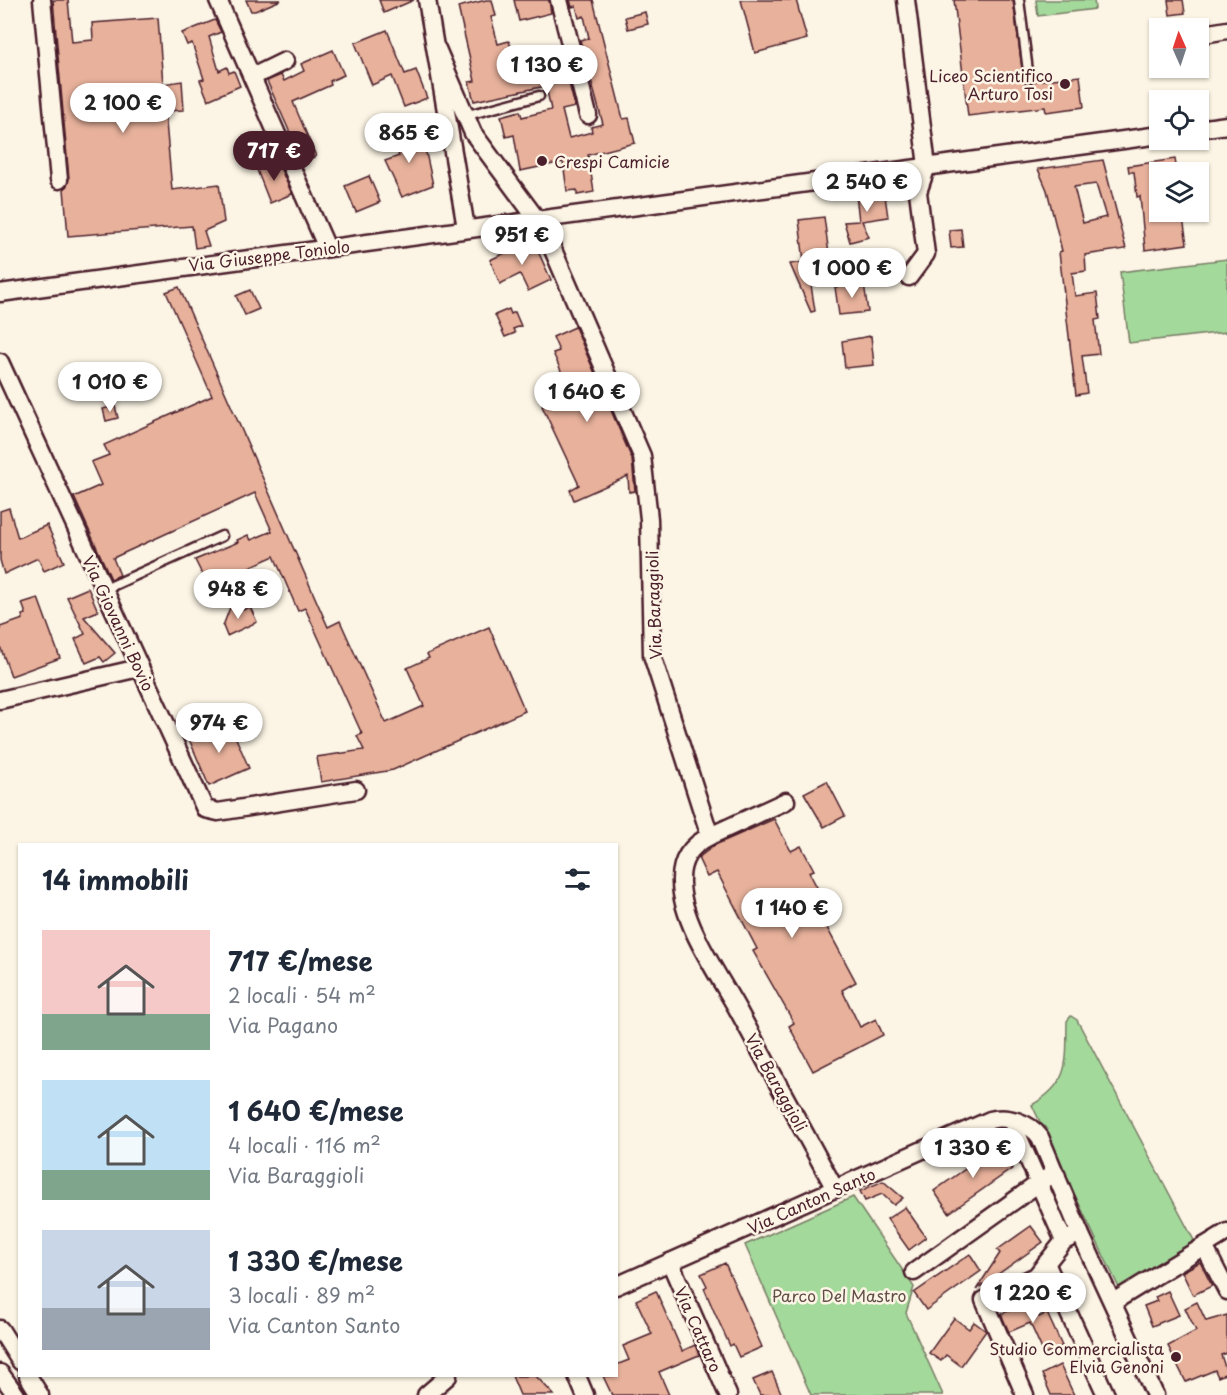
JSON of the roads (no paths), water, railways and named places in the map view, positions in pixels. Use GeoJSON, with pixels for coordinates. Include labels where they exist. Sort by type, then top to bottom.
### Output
{"type":"FeatureCollection","features":[{"type":"Feature","properties":{"kind":"street"},"geometry":{"type":"LineString","coordinates":[[42,0],[59,180]]}},
{"type":"Feature","properties":{"kind":"street"},"geometry":{"type":"LineString","coordinates":[[218,0],[327,248]]}},
{"type":"Feature","properties":{"kind":"street","name":"Via Baraggioli"},"geometry":{"type":"LineString","coordinates":[[427,0],[466,228]]}},
{"type":"Feature","properties":{"kind":"street"},"geometry":{"type":"LineString","coordinates":[[559,0],[588,116]]}},
{"type":"Feature","properties":{"kind":"street"},"geometry":{"type":"LineString","coordinates":[[906,0],[927,166],[918,192],[926,254],[909,277]]}},
{"type":"Feature","properties":{"kind":"street"},"geometry":{"type":"LineString","coordinates":[[1209,33],[1227,30]]}},
{"type":"Feature","properties":{"kind":"street","name":"Via Baraggioli"},"geometry":{"type":"LineString","coordinates":[[437,49],[464,116],[478,141],[526,207],[539,219],[642,456],[649,513],[652,655],[710,836],[695,845],[683,863],[681,884],[686,909],[705,950],[835,1189]]}},
{"type":"Feature","properties":{"kind":"street"},"geometry":{"type":"LineString","coordinates":[[252,77],[285,61]]}},
{"type":"Feature","properties":{"kind":"street"},"geometry":{"type":"LineString","coordinates":[[1209,127],[1227,125]]}},
{"type":"Feature","properties":{"kind":"street","name":"Via Giuseppe Toniolo"},"geometry":{"type":"LineString","coordinates":[[0,293],[1149,136]]}},
{"type":"Feature","properties":{"kind":"street","name":"Via Giovanni Bovio"},"geometry":{"type":"LineString","coordinates":[[0,362],[205,810],[218,812],[356,790]]}},
{"type":"Feature","properties":{"kind":"street"},"geometry":{"type":"LineString","coordinates":[[0,700],[139,668]]}},
{"type":"Feature","properties":{"kind":"street"},"geometry":{"type":"LineString","coordinates":[[710,836],[786,801]]}},
{"type":"Feature","properties":{"kind":"street","name":"Via Canton Santo"},"geometry":{"type":"LineString","coordinates":[[618,1285],[990,1120],[1002,1118],[1011,1120]]}},
{"type":"Feature","properties":{"kind":"street"},"geometry":{"type":"LineString","coordinates":[[1011,1120],[1036,1132],[1155,1395]]}},
{"type":"Feature","properties":{"kind":"street"},"geometry":{"type":"LineString","coordinates":[[1011,1120],[1064,1241]]}},
{"type":"Feature","properties":{"kind":"street"},"geometry":{"type":"LineString","coordinates":[[914,1272],[1040,1184],[1048,1176],[1057,1176]]}},
{"type":"Feature","properties":{"kind":"street"},"geometry":{"type":"LineString","coordinates":[[1113,1302],[1227,1232]]}},
{"type":"Feature","properties":{"kind":"street"},"geometry":{"type":"LineString","coordinates":[[1025,1395],[984,1300],[1034,1278],[1064,1241],[1080,1233]]}},
{"type":"Feature","properties":{"kind":"street"},"geometry":{"type":"LineString","coordinates":[[1204,1246],[1227,1291]]}},
{"type":"Feature","properties":{"kind":"street","name":"Via Cattaro"},"geometry":{"type":"LineString","coordinates":[[670,1262],[728,1395]]}},
{"type":"Feature","properties":{"kind":"street"},"geometry":{"type":"LineString","coordinates":[[1046,1263],[1106,1395]]}},
{"type":"Feature","properties":{"kind":"street"},"geometry":{"type":"LineString","coordinates":[[0,1329],[18,1358]]}},
{"type":"Feature","properties":{"kind":"street"},"geometry":{"type":"LineString","coordinates":[[0,1374],[16,1395]]}},
{"type":"Feature","properties":{"kind":"street"},"geometry":{"type":"LineString","coordinates":[[29,1377],[40,1395]]}},
{"type":"Feature","properties":{"kind":"street"},"geometry":{"type":"LineString","coordinates":[[426,1395],[447,1377]]}},
{"type":"Feature","properties":{"kind":"street"},"geometry":{"type":"LineString","coordinates":[[577,1377],[585,1395]]}},
{"type":"Feature","properties":{"kind":"lane"},"geometry":{"type":"LineString","coordinates":[[1019,0],[1029,79]]}},
{"type":"Feature","properties":{"kind":"lane"},"geometry":{"type":"LineString","coordinates":[[464,116],[539,96]]}},
{"type":"Feature","properties":{"kind":"lane"},"geometry":{"type":"LineString","coordinates":[[103,590],[222,536]]}},
{"type":"Feature","properties":{"kind":"place","name":"Liceo Scientifico Arturo Tosi"},"geometry":{"type":"Point","coordinates":[1065,84]}},
{"type":"Feature","properties":{"kind":"place","name":"Crespi Camicie"},"geometry":{"type":"Point","coordinates":[542,161]}},
{"type":"Feature","properties":{"kind":"place","name":"Studio Commercialista Elvia Genoni"},"geometry":{"type":"Point","coordinates":[1176,1357]}},
{"type":"Feature","properties":{"kind":"park label","name":"Parco Del Mastro"},"geometry":{"type":"Point","coordinates":[839,1295]}}]}
